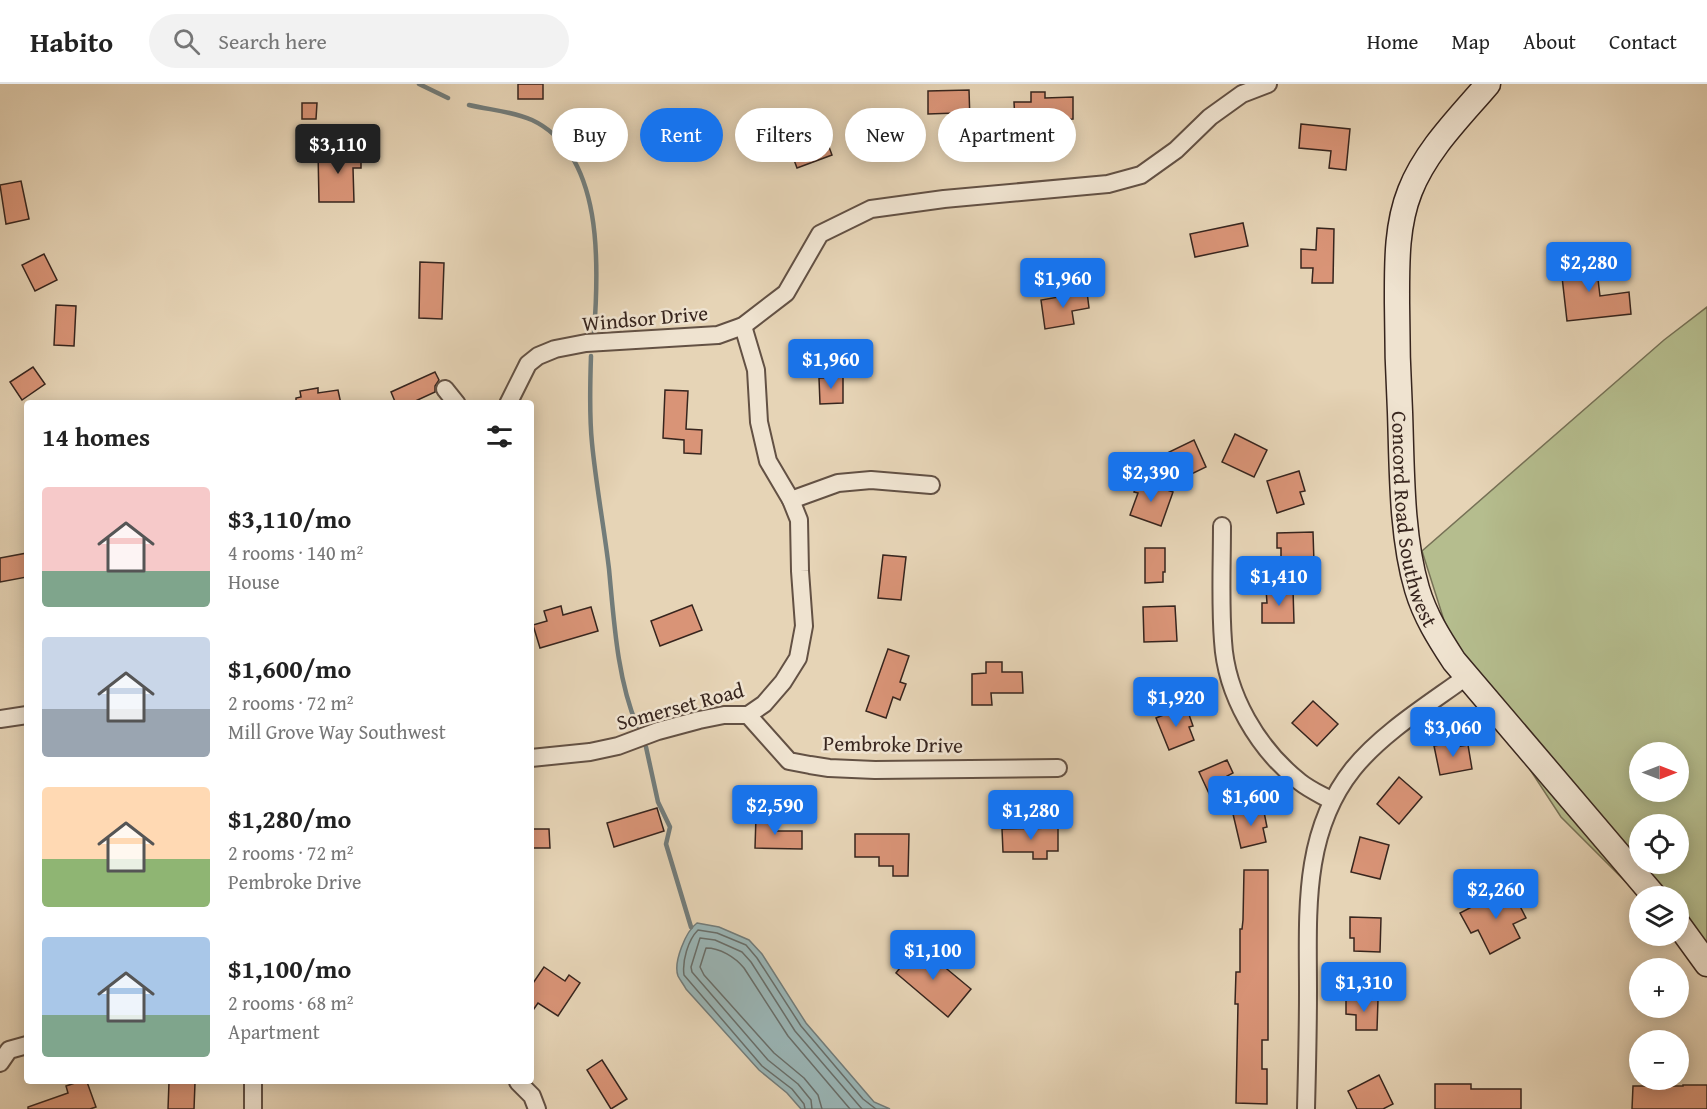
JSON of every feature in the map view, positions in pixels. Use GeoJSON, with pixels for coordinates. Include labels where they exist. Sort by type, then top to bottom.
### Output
{"type":"FeatureCollection","features":[{"type":"Feature","properties":{"kind":"street","name":"Windsor Drive"},"geometry":{"type":"LineString","coordinates":[[510,400],[528,364],[538,356],[555,350],[586,344],[718,335],[743,326],[786,293],[820,234],[871,209],[1108,184],[1141,175],[1176,150],[1210,117],[1242,94],[1268,84]]}},
{"type":"Feature","properties":{"kind":"street","name":"Concord Road Southwest"},"geometry":{"type":"LineString","coordinates":[[1488,84],[1450,128],[1418,174],[1405,207],[1400,228],[1397,316],[1401,440],[1404,502],[1412,565],[1421,602],[1434,630],[1466,677],[1646,886]]}},
{"type":"Feature","properties":{"kind":"street","name":"Somerset Road"},"geometry":{"type":"LineString","coordinates":[[534,758],[618,746],[658,731],[724,715],[748,716],[764,704],[783,682],[798,658],[804,626],[799,520],[791,500],[768,461],[759,422],[756,370],[743,326]]}},
{"type":"Feature","properties":{"kind":"street"},"geometry":{"type":"LineString","coordinates":[[445,389],[454,400]]}},
{"type":"Feature","properties":{"kind":"street"},"geometry":{"type":"LineString","coordinates":[[791,500],[838,483],[871,480],[931,485]]}},
{"type":"Feature","properties":{"kind":"street"},"geometry":{"type":"LineString","coordinates":[[1222,526],[1223,643],[1229,678],[1237,699],[1258,738],[1270,753],[1301,783],[1332,801]]}},
{"type":"Feature","properties":{"kind":"street"},"geometry":{"type":"LineString","coordinates":[[1306,1109],[1311,864],[1322,824],[1341,785],[1355,766],[1375,746],[1466,677]]}},
{"type":"Feature","properties":{"kind":"street"},"geometry":{"type":"LineString","coordinates":[[0,719],[24,715]]}},
{"type":"Feature","properties":{"kind":"street","name":"Pembroke Drive"},"geometry":{"type":"LineString","coordinates":[[748,716],[789,761],[810,765],[875,770],[1058,768]]}},
{"type":"Feature","properties":{"kind":"street"},"geometry":{"type":"LineString","coordinates":[[1689,939],[1707,964]]}},
{"type":"Feature","properties":{"kind":"street"},"geometry":{"type":"LineString","coordinates":[[0,1063],[9,1050],[24,1046]]}},
{"type":"Feature","properties":{"kind":"street"},"geometry":{"type":"LineString","coordinates":[[253,1084],[253,1109]]}},
{"type":"Feature","properties":{"kind":"street"},"geometry":{"type":"LineString","coordinates":[[520,1084],[532,1096],[537,1109]]}},
{"type":"Feature","properties":{"kind":"green space"},"geometry":{"type":"Polygon","coordinates":[[[1707,307],[1707,963],[1689,945],[1689,886],[1630,886],[1561,817],[1455,655],[1422,551],[1664,340],[1707,307]]]}},
{"type":"Feature","properties":{"kind":"water"},"geometry":{"type":"Polygon","coordinates":[[[697,923],[719,927],[749,940],[762,954],[806,1023],[874,1102],[890,1109],[801,1109],[787,1093],[759,1070],[686,989],[678,976],[679,955],[689,933],[697,923]]]}},
{"type":"Feature","properties":{"kind":"building"},"geometry":{"type":"Polygon","coordinates":[[[518,84],[543,84],[543,99],[518,99],[518,84]]]}},
{"type":"Feature","properties":{"kind":"building"},"geometry":{"type":"Polygon","coordinates":[[[969,90],[970,108],[938,108],[938,114],[928,114],[928,91],[969,90]]]}},
{"type":"Feature","properties":{"kind":"building"},"geometry":{"type":"Polygon","coordinates":[[[1031,92],[1045,92],[1045,98],[1073,97],[1073,108],[1014,108],[1014,102],[1031,102],[1031,92]]]}},
{"type":"Feature","properties":{"kind":"building"},"geometry":{"type":"Polygon","coordinates":[[[302,103],[317,103],[316,119],[302,119],[302,103]]]}},
{"type":"Feature","properties":{"kind":"building"},"geometry":{"type":"Polygon","coordinates":[[[1301,124],[1350,129],[1346,170],[1329,168],[1331,151],[1299,148],[1301,124]]]}},
{"type":"Feature","properties":{"kind":"building"},"geometry":{"type":"Polygon","coordinates":[[[361,150],[361,168],[353,168],[354,202],[319,202],[318,151],[361,150]]]}},
{"type":"Feature","properties":{"kind":"building"},"geometry":{"type":"Polygon","coordinates":[[[795,162],[813,162],[797,168],[795,162]]]}},
{"type":"Feature","properties":{"kind":"building"},"geometry":{"type":"Polygon","coordinates":[[[21,181],[29,219],[6,224],[0,185],[21,181]]]}},
{"type":"Feature","properties":{"kind":"building"},"geometry":{"type":"Polygon","coordinates":[[[1243,223],[1248,246],[1195,257],[1190,234],[1243,223]]]}},
{"type":"Feature","properties":{"kind":"building"},"geometry":{"type":"Polygon","coordinates":[[[1317,228],[1334,229],[1333,283],[1312,283],[1313,268],[1301,268],[1301,249],[1316,250],[1317,228]]]}},
{"type":"Feature","properties":{"kind":"building"},"geometry":{"type":"Polygon","coordinates":[[[44,254],[57,280],[35,291],[22,265],[44,254]]]}},
{"type":"Feature","properties":{"kind":"building"},"geometry":{"type":"Polygon","coordinates":[[[1586,256],[1588,272],[1597,271],[1600,296],[1629,292],[1631,314],[1567,321],[1560,259],[1586,256]]]}},
{"type":"Feature","properties":{"kind":"building"},"geometry":{"type":"Polygon","coordinates":[[[420,262],[444,263],[442,319],[419,318],[420,262]]]}},
{"type":"Feature","properties":{"kind":"building"},"geometry":{"type":"Polygon","coordinates":[[[1087,292],[1089,308],[1072,311],[1074,324],[1045,329],[1041,300],[1087,292]]]}},
{"type":"Feature","properties":{"kind":"building"},"geometry":{"type":"Polygon","coordinates":[[[56,305],[76,306],[74,346],[54,345],[56,305]]]}},
{"type":"Feature","properties":{"kind":"building"},"geometry":{"type":"Polygon","coordinates":[[[33,367],[45,384],[22,400],[10,382],[33,367]]]}},
{"type":"Feature","properties":{"kind":"building"},"geometry":{"type":"Polygon","coordinates":[[[435,372],[439,380],[435,386],[435,392],[418,400],[394,400],[391,392],[435,372]]]}},
{"type":"Feature","properties":{"kind":"building"},"geometry":{"type":"Polygon","coordinates":[[[843,377],[843,403],[820,404],[819,378],[843,377]]]}},
{"type":"Feature","properties":{"kind":"building"},"geometry":{"type":"Polygon","coordinates":[[[318,388],[318,393],[338,390],[340,400],[296,400],[301,397],[300,391],[318,388]]]}},
{"type":"Feature","properties":{"kind":"building"},"geometry":{"type":"Polygon","coordinates":[[[665,390],[688,391],[686,429],[702,430],[701,454],[684,453],[684,440],[663,438],[665,390]]]}},
{"type":"Feature","properties":{"kind":"building"},"geometry":{"type":"Polygon","coordinates":[[[1235,434],[1267,450],[1254,477],[1222,462],[1235,434]]]}},
{"type":"Feature","properties":{"kind":"building"},"geometry":{"type":"Polygon","coordinates":[[[1194,440],[1206,467],[1177,481],[1165,454],[1194,440]]]}},
{"type":"Feature","properties":{"kind":"building"},"geometry":{"type":"Polygon","coordinates":[[[1299,471],[1305,491],[1300,492],[1304,504],[1277,513],[1267,481],[1299,471]]]}},
{"type":"Feature","properties":{"kind":"building"},"geometry":{"type":"Polygon","coordinates":[[[1138,480],[1173,492],[1161,526],[1130,515],[1138,493],[1134,492],[1138,480]]]}},
{"type":"Feature","properties":{"kind":"building"},"geometry":{"type":"Polygon","coordinates":[[[1313,532],[1314,563],[1281,564],[1281,548],[1277,548],[1277,533],[1313,532]]]}},
{"type":"Feature","properties":{"kind":"building"},"geometry":{"type":"Polygon","coordinates":[[[1145,548],[1165,548],[1163,582],[1145,583],[1145,548]]]}},
{"type":"Feature","properties":{"kind":"building"},"geometry":{"type":"Polygon","coordinates":[[[24,554],[24,578],[0,582],[0,558],[24,554]]]}},
{"type":"Feature","properties":{"kind":"building"},"geometry":{"type":"Polygon","coordinates":[[[883,555],[906,557],[901,600],[878,598],[883,555]]]}},
{"type":"Feature","properties":{"kind":"building"},"geometry":{"type":"Polygon","coordinates":[[[1266,589],[1293,589],[1294,623],[1262,623],[1262,603],[1267,603],[1266,589]]]}},
{"type":"Feature","properties":{"kind":"building"},"geometry":{"type":"Polygon","coordinates":[[[692,605],[702,630],[660,646],[651,621],[692,605]]]}},
{"type":"Feature","properties":{"kind":"building"},"geometry":{"type":"Polygon","coordinates":[[[561,606],[563,615],[591,607],[598,631],[540,648],[534,625],[547,621],[544,611],[561,606]]]}},
{"type":"Feature","properties":{"kind":"building"},"geometry":{"type":"Polygon","coordinates":[[[1175,606],[1177,641],[1144,642],[1143,607],[1175,606]]]}},
{"type":"Feature","properties":{"kind":"building"},"geometry":{"type":"Polygon","coordinates":[[[888,649],[909,656],[900,682],[906,684],[900,700],[893,697],[886,718],[866,711],[888,649]]]}},
{"type":"Feature","properties":{"kind":"building"},"geometry":{"type":"Polygon","coordinates":[[[986,662],[1002,662],[1002,672],[1022,672],[1023,693],[991,693],[992,705],[972,705],[972,674],[986,673],[986,662]]]}},
{"type":"Feature","properties":{"kind":"building"},"geometry":{"type":"Polygon","coordinates":[[[1313,701],[1338,724],[1317,746],[1292,723],[1313,701]]]}},
{"type":"Feature","properties":{"kind":"building"},"geometry":{"type":"Polygon","coordinates":[[[1186,706],[1193,726],[1189,727],[1194,740],[1169,750],[1156,718],[1186,706]]]}},
{"type":"Feature","properties":{"kind":"building"},"geometry":{"type":"Polygon","coordinates":[[[1455,742],[1456,747],[1468,745],[1472,769],[1440,775],[1434,746],[1455,742]]]}},
{"type":"Feature","properties":{"kind":"building"},"geometry":{"type":"Polygon","coordinates":[[[1227,760],[1233,773],[1227,776],[1234,793],[1213,802],[1199,772],[1227,760]]]}},
{"type":"Feature","properties":{"kind":"building"},"geometry":{"type":"Polygon","coordinates":[[[1399,777],[1422,797],[1399,824],[1377,804],[1399,777]]]}},
{"type":"Feature","properties":{"kind":"building"},"geometry":{"type":"Polygon","coordinates":[[[1263,807],[1267,827],[1263,828],[1266,842],[1241,848],[1233,814],[1263,807]]]}},
{"type":"Feature","properties":{"kind":"building"},"geometry":{"type":"Polygon","coordinates":[[[657,808],[664,831],[614,847],[607,823],[657,808]]]}},
{"type":"Feature","properties":{"kind":"building"},"geometry":{"type":"Polygon","coordinates":[[[756,816],[776,817],[775,831],[802,831],[802,849],[755,848],[756,816]]]}},
{"type":"Feature","properties":{"kind":"building"},"geometry":{"type":"Polygon","coordinates":[[[1058,828],[1058,851],[1047,851],[1047,859],[1033,859],[1033,852],[1003,852],[1002,829],[1058,828]]]}},
{"type":"Feature","properties":{"kind":"building"},"geometry":{"type":"Polygon","coordinates":[[[534,829],[549,829],[550,848],[534,848],[534,829]]]}},
{"type":"Feature","properties":{"kind":"building"},"geometry":{"type":"Polygon","coordinates":[[[855,834],[909,834],[908,876],[893,876],[893,866],[879,866],[879,857],[855,857],[855,834]]]}},
{"type":"Feature","properties":{"kind":"building"},"geometry":{"type":"Polygon","coordinates":[[[1360,837],[1389,845],[1380,879],[1351,872],[1360,837]]]}},
{"type":"Feature","properties":{"kind":"building"},"geometry":{"type":"Polygon","coordinates":[[[1244,870],[1268,870],[1268,1040],[1262,1040],[1262,1069],[1267,1069],[1267,1104],[1236,1103],[1238,1004],[1235,1004],[1236,972],[1240,972],[1244,870]]]}},
{"type":"Feature","properties":{"kind":"building"},"geometry":{"type":"Polygon","coordinates":[[[1510,887],[1526,918],[1513,924],[1520,938],[1490,954],[1478,930],[1471,933],[1460,913],[1510,887]]]}},
{"type":"Feature","properties":{"kind":"building"},"geometry":{"type":"Polygon","coordinates":[[[1350,917],[1381,918],[1380,952],[1354,951],[1354,938],[1350,938],[1350,917]]]}},
{"type":"Feature","properties":{"kind":"building"},"geometry":{"type":"Polygon","coordinates":[[[918,945],[971,989],[948,1017],[896,973],[918,945]]]}},
{"type":"Feature","properties":{"kind":"building"},"geometry":{"type":"Polygon","coordinates":[[[544,967],[565,981],[569,975],[580,983],[558,1016],[538,1003],[534,1009],[534,982],[544,967]]]}},
{"type":"Feature","properties":{"kind":"building"},"geometry":{"type":"Polygon","coordinates":[[[1346,998],[1378,999],[1377,1030],[1356,1030],[1356,1015],[1346,1014],[1346,998]]]}},
{"type":"Feature","properties":{"kind":"building"},"geometry":{"type":"Polygon","coordinates":[[[602,1060],[627,1099],[611,1109],[587,1070],[602,1060]]]}},
{"type":"Feature","properties":{"kind":"building"},"geometry":{"type":"Polygon","coordinates":[[[1379,1075],[1393,1104],[1383,1109],[1357,1109],[1348,1091],[1379,1075]]]}},
{"type":"Feature","properties":{"kind":"building"},"geometry":{"type":"Polygon","coordinates":[[[88,1084],[96,1107],[90,1109],[28,1109],[28,1107],[68,1093],[66,1086],[88,1084]]]}},
{"type":"Feature","properties":{"kind":"building"},"geometry":{"type":"Polygon","coordinates":[[[169,1084],[195,1084],[194,1109],[168,1109],[169,1084]]]}},
{"type":"Feature","properties":{"kind":"building"},"geometry":{"type":"Polygon","coordinates":[[[1435,1084],[1471,1084],[1471,1089],[1521,1089],[1521,1109],[1435,1109],[1435,1084]]]}},
{"type":"Feature","properties":{"kind":"building"},"geometry":{"type":"Polygon","coordinates":[[[1689,1085],[1707,1085],[1707,1109],[1632,1109],[1633,1090],[1689,1090],[1689,1085]]]}},
{"type":"Feature","properties":{"kind":"waterway"},"geometry":{"type":"LineString","coordinates":[[419,84],[448,98]]}},
{"type":"Feature","properties":{"kind":"waterway"},"geometry":{"type":"LineString","coordinates":[[469,105],[532,120],[556,136],[573,158],[585,185],[596,245],[594,333]]}},
{"type":"Feature","properties":{"kind":"waterway"},"geometry":{"type":"LineString","coordinates":[[591,356],[592,443],[615,629],[625,689],[637,726]]}},
{"type":"Feature","properties":{"kind":"waterway"},"geometry":{"type":"LineString","coordinates":[[646,747],[658,802],[670,827],[666,844],[691,927]]}}]}
